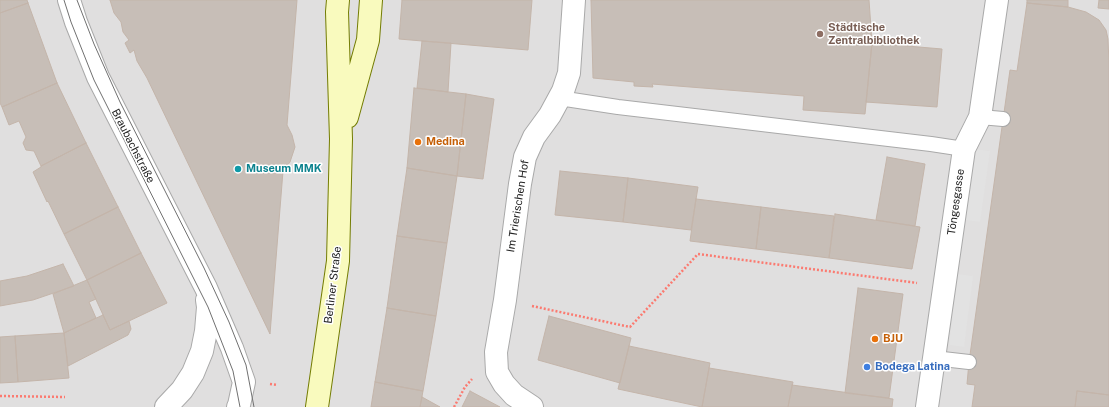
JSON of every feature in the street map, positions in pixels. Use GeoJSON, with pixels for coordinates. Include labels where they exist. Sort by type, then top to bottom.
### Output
{"type":"FeatureCollection","features":[{"type":"Feature","properties":{"kind":"main road","name":"Berliner Straße"},"geometry":{"type":"LineString","coordinates":[[318,407],[338,261],[341,139],[337,12],[338,0]]}},
{"type":"Feature","properties":{"kind":"main road","name":"Berliner Straße"},"geometry":{"type":"LineString","coordinates":[[341,139],[368,40],[371,0]]}},
{"type":"Feature","properties":{"kind":"street","name":"Braubachstraße"},"geometry":{"type":"LineString","coordinates":[[69,0],[76,22],[98,77],[206,288],[232,348],[244,382]]}},
{"type":"Feature","properties":{"kind":"street","name":"Im Trierischen Hof"},"geometry":{"type":"LineString","coordinates":[[532,407],[514,395],[504,384],[497,372],[496,352],[505,300],[520,184],[525,157],[534,137],[550,115],[563,91],[569,73],[571,62],[574,0]]}},
{"type":"Feature","properties":{"kind":"street","name":"Töngesgasse"},"geometry":{"type":"LineString","coordinates":[[927,407],[964,149],[980,117],[997,0]]}},
{"type":"Feature","properties":{"kind":"street","name":"Braubachstraße"},"geometry":{"type":"LineString","coordinates":[[166,407],[182,390],[193,373],[202,351],[206,332],[208,307],[206,288]]}},
{"type":"Feature","properties":{"kind":"street"},"geometry":{"type":"LineString","coordinates":[[238,407],[244,382]]}},
{"type":"Feature","properties":{"kind":"lane"},"geometry":{"type":"LineString","coordinates":[[559,98],[618,107],[964,149]]}},
{"type":"Feature","properties":{"kind":"lane"},"geometry":{"type":"LineString","coordinates":[[980,117],[1003,119]]}},
{"type":"Feature","properties":{"kind":"lane"},"geometry":{"type":"LineString","coordinates":[[934,358],[969,362]]}},
{"type":"Feature","properties":{"kind":"lane"},"geometry":{"type":"LineString","coordinates":[[244,382],[248,407]]}},
{"type":"Feature","properties":{"kind":"path"},"geometry":{"type":"LineString","coordinates":[[505,300],[630,327],[698,254],[919,283]]}},
{"type":"Feature","properties":{"kind":"path"},"geometry":{"type":"LineString","coordinates":[[0,396],[65,397]]}},
{"type":"Feature","properties":{"kind":"shaded area"},"geometry":{"type":"Polygon","coordinates":[[[0,0],[1109,0],[1109,407],[0,407],[0,0]]]}},
{"type":"Feature","properties":{"kind":"shaded area"},"geometry":{"type":"Polygon","coordinates":[[[975,149],[990,151],[980,222],[965,220],[975,149]]]}},
{"type":"Feature","properties":{"kind":"shaded area"},"geometry":{"type":"Polygon","coordinates":[[[958,274],[973,276],[964,347],[949,345],[958,274]]]}},
{"type":"Feature","properties":{"kind":"building"},"geometry":{"type":"Polygon","coordinates":[[[0,0],[27,0],[28,3],[0,13],[0,0]]]}},
{"type":"Feature","properties":{"kind":"building","name":"Museum MMK"},"geometry":{"type":"Polygon","coordinates":[[[110,0],[297,0],[287,125],[292,135],[295,147],[290,162],[283,171],[270,334],[147,78],[137,61],[134,50],[130,53],[125,43],[129,40],[123,32],[121,22],[114,13],[110,0]]]}},
{"type":"Feature","properties":{"kind":"building"},"geometry":{"type":"Polygon","coordinates":[[[402,0],[532,0],[528,50],[399,39],[402,0]]]}},
{"type":"Feature","properties":{"kind":"building"},"geometry":{"type":"Polygon","coordinates":[[[591,0],[869,0],[872,43],[865,114],[803,110],[804,96],[652,84],[653,87],[634,86],[634,82],[593,78],[591,0]]]}},
{"type":"Feature","properties":{"kind":"building"},"geometry":{"type":"Polygon","coordinates":[[[1027,0],[1068,0],[1068,7],[1027,3],[1027,0]]]}},
{"type":"Feature","properties":{"kind":"building"},"geometry":{"type":"Polygon","coordinates":[[[1099,0],[1109,0],[1109,9],[1098,8],[1099,0]]]}},
{"type":"Feature","properties":{"kind":"building"},"geometry":{"type":"Polygon","coordinates":[[[28,3],[57,83],[2,107],[0,103],[0,13],[28,3]]]}},
{"type":"Feature","properties":{"kind":"building"},"geometry":{"type":"Polygon","coordinates":[[[1027,3],[1068,7],[1086,12],[1099,20],[1106,30],[1108,39],[1109,395],[1077,391],[1075,407],[972,407],[975,385],[967,384],[969,362],[1010,70],[1017,71],[1027,3]]]}},
{"type":"Feature","properties":{"kind":"building"},"geometry":{"type":"Polygon","coordinates":[[[422,41],[451,43],[448,92],[417,88],[422,41]]]}},
{"type":"Feature","properties":{"kind":"building"},"geometry":{"type":"Polygon","coordinates":[[[872,43],[942,49],[937,107],[866,102],[872,43]]]}},
{"type":"Feature","properties":{"kind":"building"},"geometry":{"type":"Polygon","coordinates":[[[57,83],[86,143],[41,166],[34,151],[26,150],[23,143],[26,137],[19,121],[9,125],[2,107],[57,83]]]}},
{"type":"Feature","properties":{"kind":"building"},"geometry":{"type":"Polygon","coordinates":[[[414,88],[466,94],[457,176],[407,168],[414,88]]]}},
{"type":"Feature","properties":{"kind":"building"},"geometry":{"type":"Polygon","coordinates":[[[466,94],[494,99],[483,179],[457,176],[466,94]]]}},
{"type":"Feature","properties":{"kind":"building"},"geometry":{"type":"Polygon","coordinates":[[[86,143],[118,207],[64,234],[33,172],[41,166],[86,143]]]}},
{"type":"Feature","properties":{"kind":"building"},"geometry":{"type":"Polygon","coordinates":[[[887,157],[925,164],[915,226],[876,220],[887,157]]]}},
{"type":"Feature","properties":{"kind":"building"},"geometry":{"type":"Polygon","coordinates":[[[407,168],[457,176],[447,243],[397,236],[407,168]]]}},
{"type":"Feature","properties":{"kind":"building"},"geometry":{"type":"Polygon","coordinates":[[[560,171],[628,178],[623,222],[555,215],[560,171]]]}},
{"type":"Feature","properties":{"kind":"building"},"geometry":{"type":"Polygon","coordinates":[[[628,178],[698,187],[691,230],[623,222],[628,178]]]}},
{"type":"Feature","properties":{"kind":"building"},"geometry":{"type":"Polygon","coordinates":[[[696,199],[761,207],[756,249],[690,241],[696,199]]]}},
{"type":"Feature","properties":{"kind":"building"},"geometry":{"type":"Polygon","coordinates":[[[118,207],[141,253],[87,280],[64,234],[118,207]]]}},
{"type":"Feature","properties":{"kind":"building"},"geometry":{"type":"Polygon","coordinates":[[[761,207],[834,216],[829,258],[756,249],[761,207]]]}},
{"type":"Feature","properties":{"kind":"building"},"geometry":{"type":"Polygon","coordinates":[[[835,214],[920,227],[912,269],[829,258],[835,214]]]}},
{"type":"Feature","properties":{"kind":"building"},"geometry":{"type":"Polygon","coordinates":[[[397,236],[447,243],[436,316],[387,308],[397,236]]]}},
{"type":"Feature","properties":{"kind":"building"},"geometry":{"type":"Polygon","coordinates":[[[141,253],[167,303],[110,330],[87,280],[141,253]]]}},
{"type":"Feature","properties":{"kind":"building"},"geometry":{"type":"Polygon","coordinates":[[[63,264],[74,286],[33,300],[0,306],[0,281],[27,276],[63,264]]]}},
{"type":"Feature","properties":{"kind":"building"},"geometry":{"type":"Polygon","coordinates":[[[87,280],[96,299],[89,302],[96,318],[64,333],[53,294],[87,280]]]}},
{"type":"Feature","properties":{"kind":"building"},"geometry":{"type":"Polygon","coordinates":[[[858,288],[903,294],[889,398],[845,393],[858,288]]]}},
{"type":"Feature","properties":{"kind":"building"},"geometry":{"type":"Polygon","coordinates":[[[387,308],[436,316],[423,391],[375,382],[387,308]]]}},
{"type":"Feature","properties":{"kind":"building"},"geometry":{"type":"Polygon","coordinates":[[[103,315],[110,330],[129,321],[131,329],[128,335],[68,366],[64,333],[103,315]]]}},
{"type":"Feature","properties":{"kind":"building"},"geometry":{"type":"Polygon","coordinates":[[[549,316],[631,338],[620,383],[538,360],[549,316]]]}},
{"type":"Feature","properties":{"kind":"building"},"geometry":{"type":"Polygon","coordinates":[[[64,333],[69,378],[18,382],[15,336],[64,333]]]}},
{"type":"Feature","properties":{"kind":"building"},"geometry":{"type":"Polygon","coordinates":[[[15,336],[18,382],[0,383],[0,337],[15,336]]]}},
{"type":"Feature","properties":{"kind":"building"},"geometry":{"type":"Polygon","coordinates":[[[629,346],[710,363],[702,407],[618,389],[629,346]]]}},
{"type":"Feature","properties":{"kind":"building"},"geometry":{"type":"Polygon","coordinates":[[[709,368],[793,382],[788,407],[702,407],[709,368]]]}},
{"type":"Feature","properties":{"kind":"building"},"geometry":{"type":"Polygon","coordinates":[[[375,382],[423,391],[420,407],[371,407],[375,382]]]}},
{"type":"Feature","properties":{"kind":"building"},"geometry":{"type":"Polygon","coordinates":[[[792,385],[893,399],[892,407],[788,407],[792,385]]]}},
{"type":"Feature","properties":{"kind":"building"},"geometry":{"type":"Polygon","coordinates":[[[470,391],[500,407],[462,407],[470,391]]]}},
{"type":"Feature","properties":{"kind":"building"},"geometry":{"type":"Polygon","coordinates":[[[1077,391],[1109,395],[1109,407],[1075,407],[1077,391]]]}},
{"type":"Feature","properties":{"kind":"building"},"geometry":{"type":"Polygon","coordinates":[[[422,397],[440,407],[420,407],[422,397]]]}},
{"type":"Feature","properties":{"kind":"tram line"},"geometry":{"type":"LineString","coordinates":[[64,0],[94,80],[208,307],[233,371],[240,407]]}},
{"type":"Feature","properties":{"kind":"tram line"},"geometry":{"type":"LineString","coordinates":[[77,0],[94,44],[120,102],[204,268],[229,322],[246,365],[254,407]]}},
{"type":"Feature","properties":{"kind":"place","name":"Städtische Zentralbibliothek"},"geometry":{"type":"Point","coordinates":[820,34]}},
{"type":"Feature","properties":{"kind":"place","name":"Medina"},"geometry":{"type":"Point","coordinates":[418,142]}},
{"type":"Feature","properties":{"kind":"place","name":"Museum MMK"},"geometry":{"type":"Point","coordinates":[238,169]}},
{"type":"Feature","properties":{"kind":"place","name":"BJU"},"geometry":{"type":"Point","coordinates":[875,339]}},
{"type":"Feature","properties":{"kind":"place","name":"Bodega Latina"},"geometry":{"type":"Point","coordinates":[867,367]}}]}
